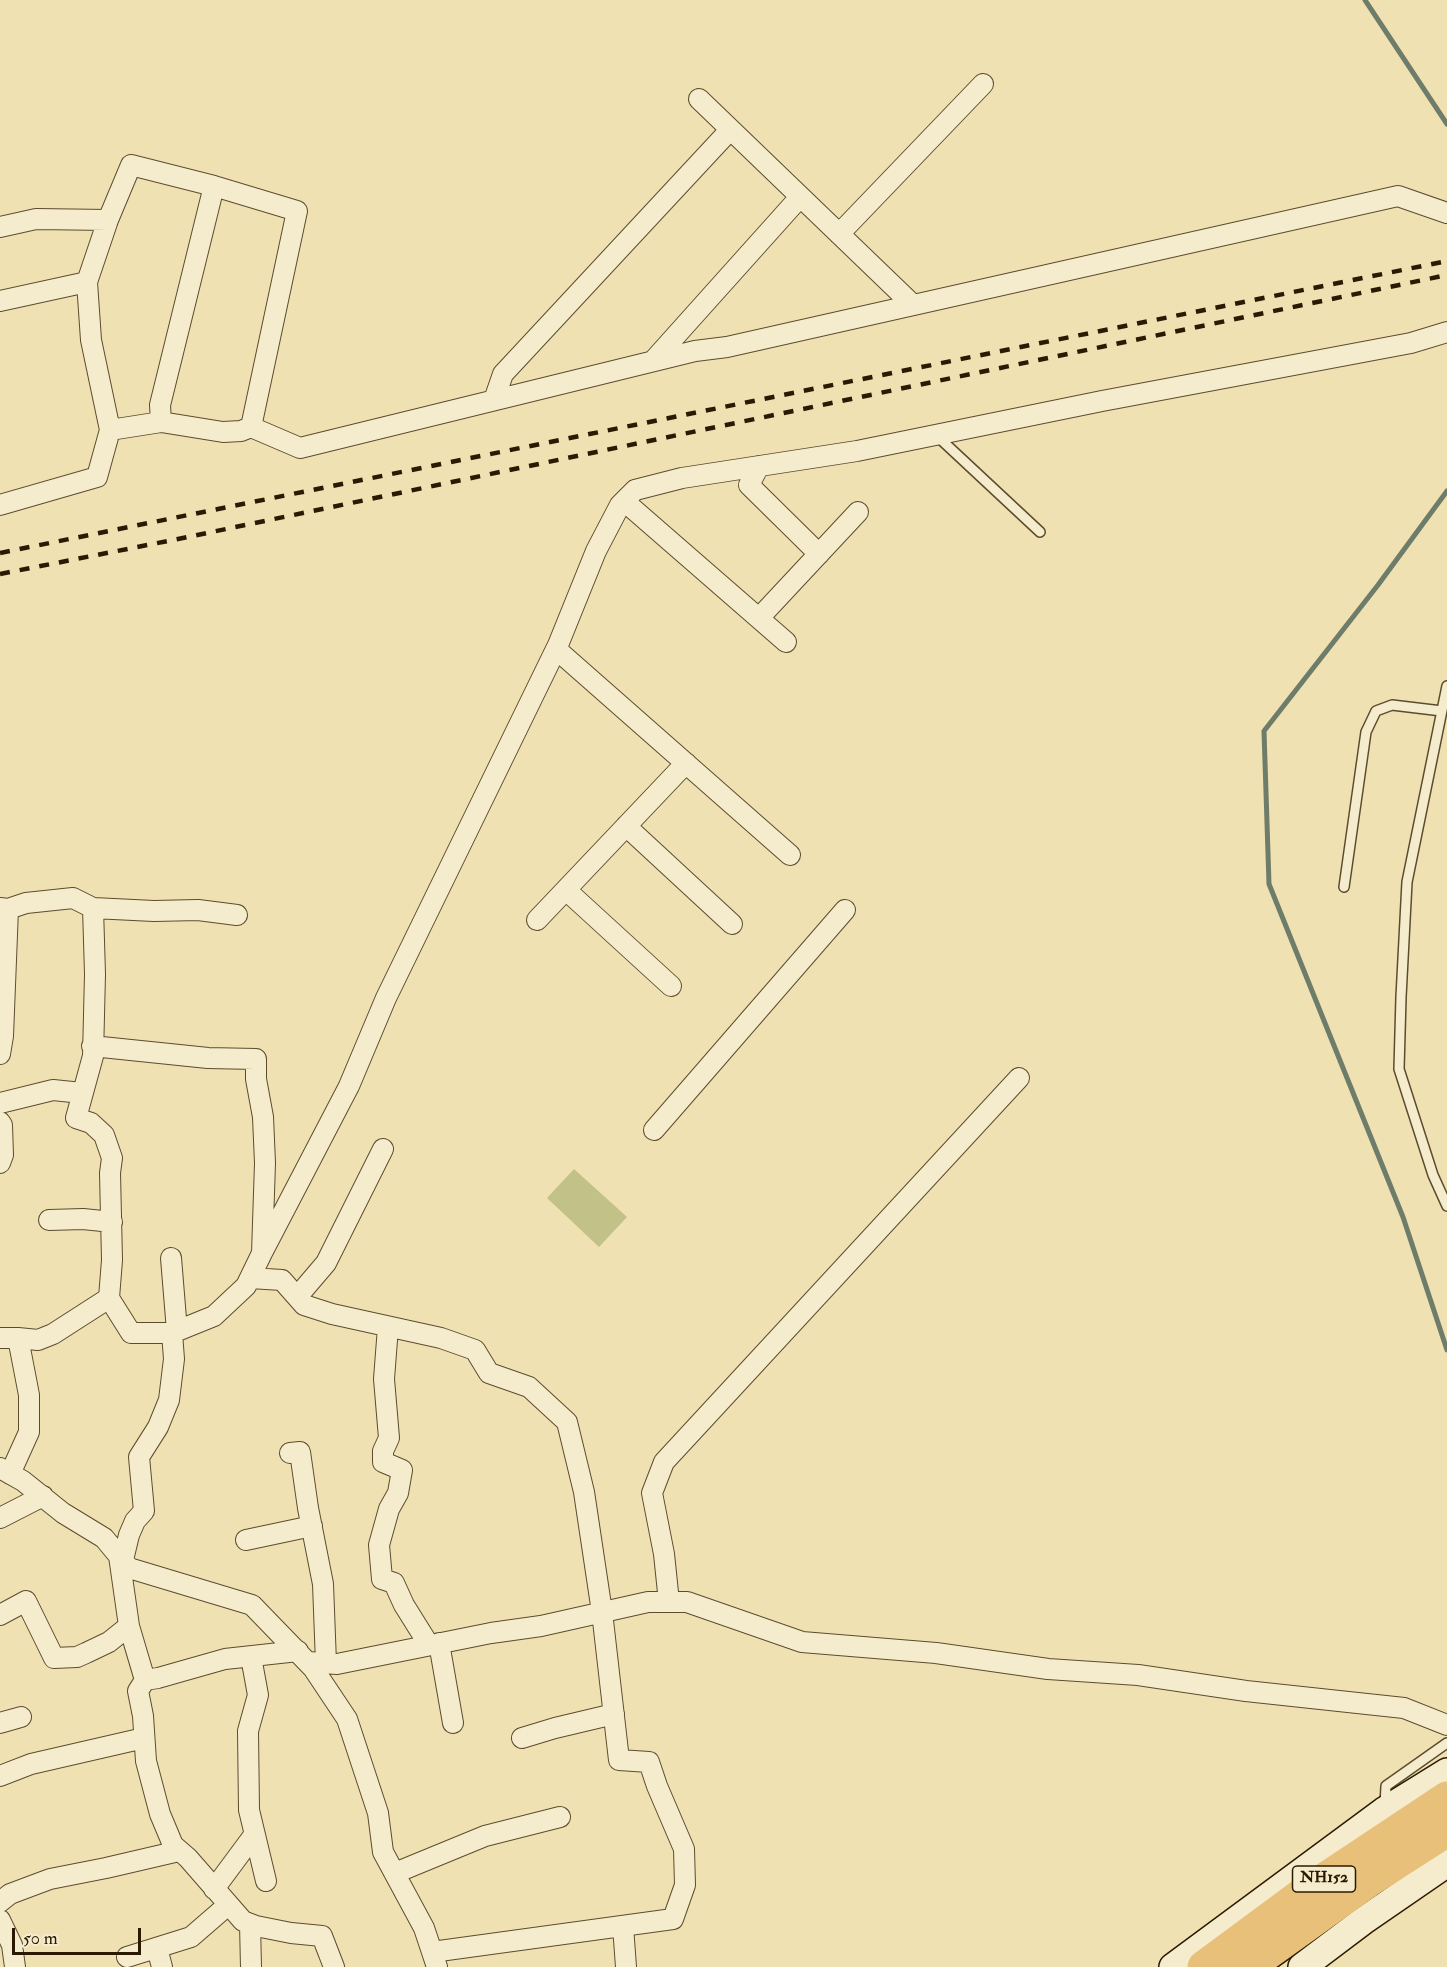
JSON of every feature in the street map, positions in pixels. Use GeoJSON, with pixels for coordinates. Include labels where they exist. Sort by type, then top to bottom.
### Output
{"type":"FeatureCollection","features":[{"type":"Feature","properties":{"kind":"highway","name":"NH152"},"geometry":{"type":"LineString","coordinates":[[1204,1967],[1304,1893],[1447,1798]]}},
{"type":"Feature","properties":{"kind":"highway","name":"NH152"},"geometry":{"type":"LineString","coordinates":[[1248,1967],[1368,1881],[1447,1830]]}},
{"type":"Feature","properties":{"kind":"street"},"geometry":{"type":"LineString","coordinates":[[839,234],[983,84]]}},
{"type":"Feature","properties":{"kind":"street"},"geometry":{"type":"LineString","coordinates":[[699,99],[913,305]]}},
{"type":"Feature","properties":{"kind":"street"},"geometry":{"type":"LineString","coordinates":[[494,400],[503,374],[730,130]]}},
{"type":"Feature","properties":{"kind":"street"},"geometry":{"type":"LineString","coordinates":[[1,501],[97,477],[110,430],[91,340],[87,282],[108,220],[131,165],[214,186],[297,212],[251,427]]}},
{"type":"Feature","properties":{"kind":"street"},"geometry":{"type":"LineString","coordinates":[[160,422],[160,405],[214,186]]}},
{"type":"Feature","properties":{"kind":"street"},"geometry":{"type":"LineString","coordinates":[[110,430],[160,422],[223,432],[241,431],[251,427],[300,448],[653,361],[1398,196],[1447,213]]}},
{"type":"Feature","properties":{"kind":"street"},"geometry":{"type":"LineString","coordinates":[[653,361],[800,197]]}},
{"type":"Feature","properties":{"kind":"street"},"geometry":{"type":"LineString","coordinates":[[0,227],[36,219],[108,220]]}},
{"type":"Feature","properties":{"kind":"street"},"geometry":{"type":"LineString","coordinates":[[0,301],[87,282]]}},
{"type":"Feature","properties":{"kind":"street"},"geometry":{"type":"LineString","coordinates":[[93,908],[95,974],[93,1056],[76,1118],[91,1124],[104,1136],[112,1158],[110,1173],[112,1260],[109,1298],[131,1333],[175,1332],[214,1316],[246,1286],[349,1086],[386,998],[556,649],[596,551],[620,505],[635,490],[682,478],[857,452],[1102,401],[1411,343],[1447,332]]}},
{"type":"Feature","properties":{"kind":"street"},"geometry":{"type":"LineString","coordinates":[[759,466],[749,485],[819,554]]}},
{"type":"Feature","properties":{"kind":"street"},"geometry":{"type":"LineString","coordinates":[[624,501],[786,642]]}},
{"type":"Feature","properties":{"kind":"street"},"geometry":{"type":"LineString","coordinates":[[759,618],[858,512]]}},
{"type":"Feature","properties":{"kind":"street"},"geometry":{"type":"LineString","coordinates":[[556,649],[790,855]]}},
{"type":"Feature","properties":{"kind":"street"},"geometry":{"type":"LineString","coordinates":[[537,920],[686,763]]}},
{"type":"Feature","properties":{"kind":"street"},"geometry":{"type":"LineString","coordinates":[[626,826],[732,924]]}},
{"type":"Feature","properties":{"kind":"street"},"geometry":{"type":"LineString","coordinates":[[566,890],[671,986]]}},
{"type":"Feature","properties":{"kind":"street"},"geometry":{"type":"LineString","coordinates":[[0,1053],[5,1014],[4,908],[73,898],[93,908],[154,911],[198,910],[237,915]]}},
{"type":"Feature","properties":{"kind":"street"},"geometry":{"type":"LineString","coordinates":[[654,1130],[845,910]]}},
{"type":"Feature","properties":{"kind":"street"},"geometry":{"type":"LineString","coordinates":[[92,1046],[208,1058],[256,1059],[265,1163],[262,1253]]}},
{"type":"Feature","properties":{"kind":"street"},"geometry":{"type":"LineString","coordinates":[[669,1602],[664,1554],[652,1493],[664,1462],[1019,1078]]}},
{"type":"Feature","properties":{"kind":"street"},"geometry":{"type":"LineString","coordinates":[[0,1103],[53,1090],[82,1093]]}},
{"type":"Feature","properties":{"kind":"street"},"geometry":{"type":"LineString","coordinates":[[0,1122],[3,1155],[0,1163]]}},
{"type":"Feature","properties":{"kind":"street"},"geometry":{"type":"LineString","coordinates":[[297,1297],[326,1263],[383,1149]]}},
{"type":"Feature","properties":{"kind":"street"},"geometry":{"type":"LineString","coordinates":[[49,1220],[83,1218],[112,1222]]}},
{"type":"Feature","properties":{"kind":"street"},"geometry":{"type":"LineString","coordinates":[[145,1680],[129,1626],[121,1558],[135,1521],[144,1511],[139,1457],[158,1427],[170,1400],[175,1332],[171,1258]]}},
{"type":"Feature","properties":{"kind":"street"},"geometry":{"type":"LineString","coordinates":[[109,1298],[53,1334],[38,1340],[9,1338],[29,1395],[29,1432],[5,1471],[43,1496],[63,1513],[104,1538],[129,1568],[252,1605],[311,1659],[347,1719],[378,1813],[383,1852],[424,1928],[434,1959],[673,1919],[685,1885],[684,1849],[660,1796],[649,1762],[619,1760],[602,1612],[584,1492],[567,1422],[529,1387],[489,1372],[475,1350],[441,1338],[332,1314],[304,1305],[282,1280],[250,1278]]}},
{"type":"Feature","properties":{"kind":"street"},"geometry":{"type":"LineString","coordinates":[[388,1327],[384,1379],[389,1438],[383,1451],[383,1462],[402,1470],[398,1493],[389,1509],[379,1545],[381,1579],[394,1583],[404,1605],[434,1644],[453,1723]]}},
{"type":"Feature","properties":{"kind":"street"},"geometry":{"type":"LineString","coordinates":[[290,1454],[300,1452],[323,1584],[311,1659]]}},
{"type":"Feature","properties":{"kind":"street"},"geometry":{"type":"LineString","coordinates":[[0,1518],[43,1496]]}},
{"type":"Feature","properties":{"kind":"street"},"geometry":{"type":"LineString","coordinates":[[246,1540],[312,1526]]}},
{"type":"Feature","properties":{"kind":"street"},"geometry":{"type":"LineString","coordinates":[[0,1615],[26,1601],[54,1659],[77,1657],[109,1642],[129,1626]]}},
{"type":"Feature","properties":{"kind":"street"},"geometry":{"type":"LineString","coordinates":[[334,1967],[322,1936],[291,1933],[243,1921],[173,1845],[160,1814],[146,1761],[138,1691],[145,1680],[168,1676],[225,1659],[275,1653],[336,1664],[491,1632],[541,1626],[648,1602],[687,1602],[801,1642],[936,1653],[1048,1669],[1138,1675],[1246,1691],[1404,1708],[1447,1725]]}},
{"type":"Feature","properties":{"kind":"street"},"geometry":{"type":"LineString","coordinates":[[250,1657],[258,1695],[248,1731],[249,1810],[266,1881]]}},
{"type":"Feature","properties":{"kind":"street"},"geometry":{"type":"LineString","coordinates":[[522,1738],[614,1714]]}},
{"type":"Feature","properties":{"kind":"street"},"geometry":{"type":"LineString","coordinates":[[0,1723],[21,1717]]}},
{"type":"Feature","properties":{"kind":"street"},"geometry":{"type":"LineString","coordinates":[[0,1776],[32,1764],[144,1738]]}},
{"type":"Feature","properties":{"kind":"street"},"geometry":{"type":"LineString","coordinates":[[1173,1967],[1384,1811],[1447,1772]]}},
{"type":"Feature","properties":{"kind":"street"},"geometry":{"type":"LineString","coordinates":[[394,1873],[485,1836],[560,1817]]}},
{"type":"Feature","properties":{"kind":"street"},"geometry":{"type":"LineString","coordinates":[[214,1889],[254,1835]]}},
{"type":"Feature","properties":{"kind":"street"},"geometry":{"type":"LineString","coordinates":[[0,1902],[10,1894],[50,1879],[179,1851]]}},
{"type":"Feature","properties":{"kind":"street"},"geometry":{"type":"LineString","coordinates":[[1302,1967],[1363,1921],[1447,1863]]}},
{"type":"Feature","properties":{"kind":"street"},"geometry":{"type":"LineString","coordinates":[[127,1958],[159,1958],[191,1937],[228,1905]]}},
{"type":"Feature","properties":{"kind":"street"},"geometry":{"type":"LineString","coordinates":[[0,1920],[12,1945],[15,1967]]}},
{"type":"Feature","properties":{"kind":"street"},"geometry":{"type":"LineString","coordinates":[[250,1924],[251,1967]]}},
{"type":"Feature","properties":{"kind":"street"},"geometry":{"type":"LineString","coordinates":[[623,1926],[626,1967]]}},
{"type":"Feature","properties":{"kind":"lane"},"geometry":{"type":"LineString","coordinates":[[936,435],[1040,532]]}},
{"type":"Feature","properties":{"kind":"lane"},"geometry":{"type":"LineString","coordinates":[[1447,686],[1407,882],[1399,1069],[1433,1175],[1447,1206]]}},
{"type":"Feature","properties":{"kind":"lane"},"geometry":{"type":"LineString","coordinates":[[1344,887],[1366,732],[1376,711],[1392,705],[1442,711]]}},
{"type":"Feature","properties":{"kind":"lane"},"geometry":{"type":"LineString","coordinates":[[1384,1811],[1386,1786],[1447,1743]]}},
{"type":"Feature","properties":{"kind":"green space"},"geometry":{"type":"Polygon","coordinates":[[[574,1169],[627,1217],[599,1247],[547,1198],[574,1169]]]}},
{"type":"Feature","properties":{"kind":"waterway"},"geometry":{"type":"LineString","coordinates":[[1365,0],[1447,124]]}},
{"type":"Feature","properties":{"kind":"waterway"},"geometry":{"type":"LineString","coordinates":[[1447,491],[1378,585],[1264,731],[1269,884],[1403,1217],[1447,1350]]}},
{"type":"Feature","properties":{"kind":"railway"},"geometry":{"type":"LineString","coordinates":[[0,553],[1447,261]]}},
{"type":"Feature","properties":{"kind":"railway"},"geometry":{"type":"LineString","coordinates":[[0,574],[1447,275]]}}]}
